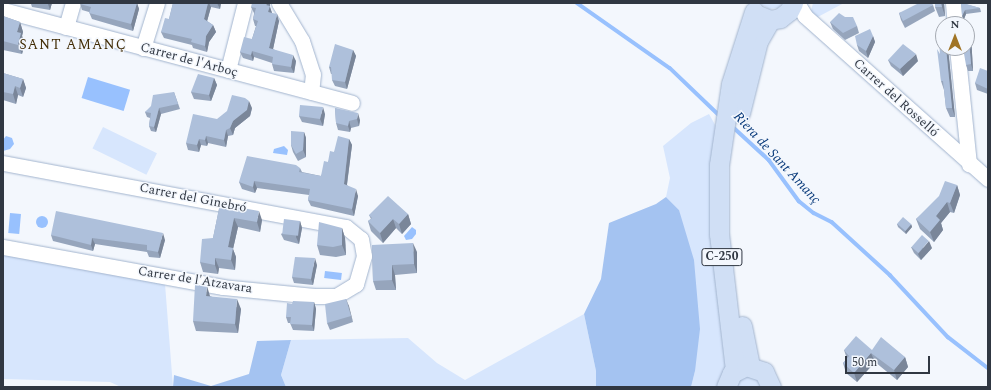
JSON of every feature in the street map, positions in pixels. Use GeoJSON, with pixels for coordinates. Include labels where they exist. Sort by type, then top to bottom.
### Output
{"type":"FeatureCollection","features":[{"type":"Feature","properties":{"kind":"main road","name":"C-250"},"geometry":{"type":"LineString","coordinates":[[742,368],[733,268],[727,150],[737,86],[758,11],[780,18],[796,8]]}},
{"type":"Feature","properties":{"kind":"main road"},"geometry":{"type":"LineString","coordinates":[[726,387],[728,379],[742,368],[764,372],[771,387]]}},
{"type":"Feature","properties":{"kind":"street"},"geometry":{"type":"LineString","coordinates":[[66,27],[73,3]]}},
{"type":"Feature","properties":{"kind":"street"},"geometry":{"type":"LineString","coordinates":[[143,48],[157,3]]}},
{"type":"Feature","properties":{"kind":"street"},"geometry":{"type":"LineString","coordinates":[[228,70],[245,3]]}},
{"type":"Feature","properties":{"kind":"street"},"geometry":{"type":"LineString","coordinates":[[279,3],[302,41],[313,74],[311,92]]}},
{"type":"Feature","properties":{"kind":"street"},"geometry":{"type":"LineString","coordinates":[[953,3],[954,16]]}},
{"type":"Feature","properties":{"kind":"street","name":"Carrer del Rosselló"},"geometry":{"type":"LineString","coordinates":[[796,8],[969,164],[988,179]]}},
{"type":"Feature","properties":{"kind":"street","name":"Carrer de l'Arboç"},"geometry":{"type":"LineString","coordinates":[[3,10],[352,103]]}},
{"type":"Feature","properties":{"kind":"street"},"geometry":{"type":"LineString","coordinates":[[958,56],[969,164]]}},
{"type":"Feature","properties":{"kind":"street","name":"Carrer del Ginebró"},"geometry":{"type":"LineString","coordinates":[[3,163],[346,227],[361,239],[364,256]]}},
{"type":"Feature","properties":{"kind":"street","name":"Carrer de l'Atzavara"},"geometry":{"type":"LineString","coordinates":[[3,247],[223,287],[314,296],[336,296],[356,284],[364,256]]}},
{"type":"Feature","properties":{"kind":"shaded area"},"geometry":{"type":"Polygon","coordinates":[[[759,3],[782,3],[778,8],[769,9],[759,3]]]}},
{"type":"Feature","properties":{"kind":"shaded area"},"geometry":{"type":"Polygon","coordinates":[[[813,3],[844,3],[814,19],[810,15],[813,3]]]}},
{"type":"Feature","properties":{"kind":"shaded area"},"geometry":{"type":"Polygon","coordinates":[[[88,77],[130,90],[124,111],[82,98],[88,77]]]}},
{"type":"Feature","properties":{"kind":"shaded area"},"geometry":{"type":"Polygon","coordinates":[[[709,114],[718,130],[730,359],[720,387],[691,387],[695,371],[679,210],[666,197],[670,178],[663,146],[691,123],[709,114]]]}},
{"type":"Feature","properties":{"kind":"shaded area"},"geometry":{"type":"Polygon","coordinates":[[[103,127],[157,153],[146,175],[92,149],[103,127]]]}},
{"type":"Feature","properties":{"kind":"shaded area"},"geometry":{"type":"Polygon","coordinates":[[[6,136],[12,138],[14,144],[10,149],[3,151],[3,140],[6,136]]]}},
{"type":"Feature","properties":{"kind":"shaded area"},"geometry":{"type":"Polygon","coordinates":[[[284,146],[288,150],[287,155],[273,153],[274,149],[284,146]]]}},
{"type":"Feature","properties":{"kind":"shaded area"},"geometry":{"type":"Polygon","coordinates":[[[666,197],[679,210],[694,260],[700,329],[695,371],[691,387],[596,387],[596,371],[584,314],[601,279],[609,223],[656,204],[666,197]]]}},
{"type":"Feature","properties":{"kind":"shaded area"},"geometry":{"type":"Polygon","coordinates":[[[10,213],[21,214],[19,234],[8,233],[10,213]]]}},
{"type":"Feature","properties":{"kind":"shaded area"},"geometry":{"type":"Polygon","coordinates":[[[40,216],[44,216],[48,222],[44,228],[40,228],[36,224],[36,220],[40,216]]]}},
{"type":"Feature","properties":{"kind":"shaded area"},"geometry":{"type":"Polygon","coordinates":[[[412,227],[416,230],[416,234],[412,239],[406,240],[404,236],[412,227]]]}},
{"type":"Feature","properties":{"kind":"shaded area"},"geometry":{"type":"Polygon","coordinates":[[[3,254],[165,284],[173,387],[121,387],[110,382],[3,379],[3,254]]]}},
{"type":"Feature","properties":{"kind":"shaded area"},"geometry":{"type":"Polygon","coordinates":[[[325,271],[342,273],[341,280],[324,278],[325,271]]]}},
{"type":"Feature","properties":{"kind":"shaded area"},"geometry":{"type":"Polygon","coordinates":[[[584,314],[596,371],[596,387],[286,387],[281,375],[291,340],[408,338],[437,363],[465,380],[584,314]]]}},
{"type":"Feature","properties":{"kind":"shaded area"},"geometry":{"type":"Polygon","coordinates":[[[291,340],[281,375],[286,387],[173,387],[174,375],[211,386],[249,374],[257,341],[291,340]]]}},
{"type":"Feature","properties":{"kind":"shaded area"},"geometry":{"type":"Polygon","coordinates":[[[755,375],[763,387],[734,387],[740,377],[755,375]]]}},
{"type":"Feature","properties":{"kind":"building"},"geometry":{"type":"Polygon","coordinates":[[[80,3],[137,3],[131,24],[89,13],[91,7],[80,3]]]}},
{"type":"Feature","properties":{"kind":"building"},"geometry":{"type":"Polygon","coordinates":[[[173,3],[208,3],[204,19],[213,25],[206,36],[205,46],[191,42],[192,39],[161,32],[165,18],[169,19],[173,3]]]}},
{"type":"Feature","properties":{"kind":"building"},"geometry":{"type":"Polygon","coordinates":[[[252,3],[267,3],[266,5],[270,6],[268,12],[277,14],[269,48],[293,55],[291,67],[272,64],[273,57],[252,51],[251,55],[240,52],[244,37],[252,39],[258,21],[253,19],[256,8],[251,7],[252,3]]]}},
{"type":"Feature","properties":{"kind":"building"},"geometry":{"type":"Polygon","coordinates":[[[919,3],[932,3],[933,5],[903,21],[899,13],[919,3]]]}},
{"type":"Feature","properties":{"kind":"building"},"geometry":{"type":"Polygon","coordinates":[[[935,3],[941,3],[942,7],[935,7],[935,3]]]}},
{"type":"Feature","properties":{"kind":"building"},"geometry":{"type":"Polygon","coordinates":[[[961,3],[980,8],[965,10],[962,16],[961,3]]]}},
{"type":"Feature","properties":{"kind":"building"},"geometry":{"type":"Polygon","coordinates":[[[839,13],[845,17],[853,17],[857,26],[843,33],[830,22],[839,13]]]}},
{"type":"Feature","properties":{"kind":"building"},"geometry":{"type":"Polygon","coordinates":[[[3,16],[20,22],[17,32],[21,33],[18,45],[3,41],[3,16]]]}},
{"type":"Feature","properties":{"kind":"building"},"geometry":{"type":"Polygon","coordinates":[[[870,29],[873,36],[866,51],[857,45],[855,36],[870,29]]]}},
{"type":"Feature","properties":{"kind":"building"},"geometry":{"type":"Polygon","coordinates":[[[335,44],[353,50],[345,82],[332,80],[331,67],[329,67],[335,44]]]}},
{"type":"Feature","properties":{"kind":"building"},"geometry":{"type":"Polygon","coordinates":[[[903,44],[916,54],[900,69],[888,60],[903,44]]]}},
{"type":"Feature","properties":{"kind":"building"},"geometry":{"type":"Polygon","coordinates":[[[938,56],[947,56],[952,108],[946,108],[943,81],[941,81],[938,56]]]}},
{"type":"Feature","properties":{"kind":"building"},"geometry":{"type":"Polygon","coordinates":[[[964,56],[970,56],[971,64],[966,65],[964,56]]]}},
{"type":"Feature","properties":{"kind":"building"},"geometry":{"type":"Polygon","coordinates":[[[980,68],[988,71],[988,89],[975,83],[980,68]]]}},
{"type":"Feature","properties":{"kind":"building"},"geometry":{"type":"Polygon","coordinates":[[[3,73],[23,79],[20,88],[15,86],[13,94],[3,92],[3,73]]]}},
{"type":"Feature","properties":{"kind":"building"},"geometry":{"type":"Polygon","coordinates":[[[198,74],[214,78],[209,95],[191,92],[198,74]]]}},
{"type":"Feature","properties":{"kind":"building"},"geometry":{"type":"Polygon","coordinates":[[[174,92],[178,104],[159,108],[154,127],[149,126],[151,113],[145,112],[151,106],[153,95],[174,92]]]}},
{"type":"Feature","properties":{"kind":"building"},"geometry":{"type":"Polygon","coordinates":[[[232,95],[245,98],[249,101],[247,110],[233,121],[230,128],[226,130],[224,140],[206,136],[205,140],[199,139],[197,145],[186,143],[193,114],[217,119],[227,111],[232,95]]]}},
{"type":"Feature","properties":{"kind":"building"},"geometry":{"type":"Polygon","coordinates":[[[300,105],[323,107],[320,119],[299,116],[300,105]]]}},
{"type":"Feature","properties":{"kind":"building"},"geometry":{"type":"Polygon","coordinates":[[[335,108],[358,113],[357,119],[349,121],[348,126],[336,123],[335,108]]]}},
{"type":"Feature","properties":{"kind":"building"},"geometry":{"type":"Polygon","coordinates":[[[291,131],[304,132],[303,150],[296,154],[291,145],[291,131]]]}},
{"type":"Feature","properties":{"kind":"building"},"geometry":{"type":"Polygon","coordinates":[[[338,136],[349,139],[344,184],[356,189],[352,209],[308,200],[310,189],[254,181],[253,187],[239,182],[247,156],[296,165],[300,168],[299,172],[321,176],[324,161],[328,162],[330,151],[334,152],[338,136]]]}},
{"type":"Feature","properties":{"kind":"building"},"geometry":{"type":"Polygon","coordinates":[[[945,181],[957,185],[950,203],[947,202],[936,216],[940,220],[930,232],[916,219],[939,196],[945,181]]]}},
{"type":"Feature","properties":{"kind":"building"},"geometry":{"type":"Polygon","coordinates":[[[388,196],[408,214],[399,224],[393,219],[380,233],[368,221],[372,218],[369,215],[388,196]]]}},
{"type":"Feature","properties":{"kind":"building"},"geometry":{"type":"Polygon","coordinates":[[[220,204],[259,211],[257,222],[234,218],[228,247],[233,248],[231,260],[215,258],[215,265],[200,262],[202,239],[213,238],[220,204]]]}},
{"type":"Feature","properties":{"kind":"building"},"geometry":{"type":"Polygon","coordinates":[[[56,211],[163,233],[158,252],[147,250],[147,245],[92,238],[91,245],[51,235],[56,211]]]}},
{"type":"Feature","properties":{"kind":"building"},"geometry":{"type":"Polygon","coordinates":[[[903,217],[911,224],[905,231],[897,224],[903,217]]]}},
{"type":"Feature","properties":{"kind":"building"},"geometry":{"type":"Polygon","coordinates":[[[284,219],[300,221],[298,236],[282,234],[284,219]]]}},
{"type":"Feature","properties":{"kind":"building"},"geometry":{"type":"Polygon","coordinates":[[[319,222],[342,228],[342,245],[333,247],[317,245],[319,222]]]}},
{"type":"Feature","properties":{"kind":"building"},"geometry":{"type":"Polygon","coordinates":[[[922,235],[929,241],[918,253],[912,247],[922,235]]]}},
{"type":"Feature","properties":{"kind":"building"},"geometry":{"type":"Polygon","coordinates":[[[413,243],[414,264],[392,265],[392,280],[373,281],[372,245],[413,243]]]}},
{"type":"Feature","properties":{"kind":"building"},"geometry":{"type":"Polygon","coordinates":[[[295,257],[315,258],[311,279],[292,277],[295,257]]]}},
{"type":"Feature","properties":{"kind":"building"},"geometry":{"type":"Polygon","coordinates":[[[195,285],[207,286],[206,296],[237,299],[235,324],[193,321],[195,285]]]}},
{"type":"Feature","properties":{"kind":"building"},"geometry":{"type":"Polygon","coordinates":[[[346,299],[351,316],[327,323],[325,304],[346,299]]]}},
{"type":"Feature","properties":{"kind":"building"},"geometry":{"type":"Polygon","coordinates":[[[293,301],[314,302],[312,325],[290,324],[291,317],[286,317],[287,303],[292,304],[293,301]]]}},
{"type":"Feature","properties":{"kind":"building"},"geometry":{"type":"Polygon","coordinates":[[[856,336],[872,350],[881,337],[905,357],[894,370],[871,353],[854,373],[843,363],[849,356],[844,350],[856,336]]]}},
{"type":"Feature","properties":{"kind":"waterway","name":"Riera de Sant Amanç"},"geometry":{"type":"LineString","coordinates":[[577,3],[670,68],[720,116]]}},
{"type":"Feature","properties":{"kind":"waterway","name":"Riera de Sant Amanç"},"geometry":{"type":"LineString","coordinates":[[731,125],[769,160],[799,201],[814,213],[832,222],[890,275],[948,337],[988,368]]}},
{"type":"Feature","properties":{"kind":"district","name":"SANT AMANÇ"},"geometry":{"type":"Point","coordinates":[73,45]}}]}
